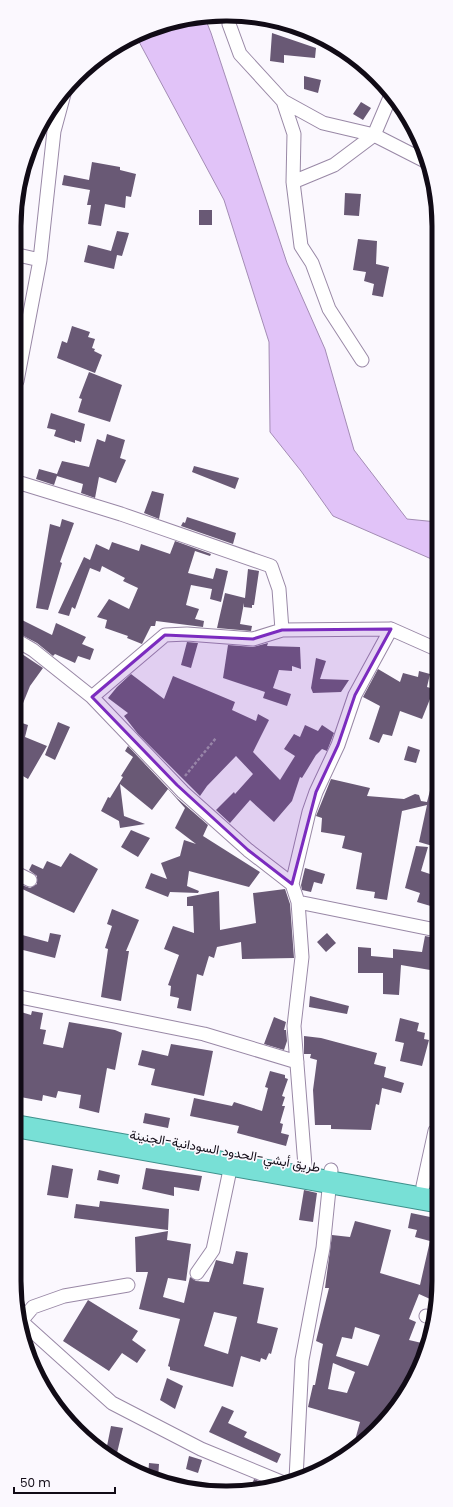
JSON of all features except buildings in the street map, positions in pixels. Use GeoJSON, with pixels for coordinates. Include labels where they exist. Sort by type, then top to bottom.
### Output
{"type":"FeatureCollection","features":[{"type":"Feature","properties":{"kind":"highway","name":"طريق أبشي-الحدود السودانية-الجنينة"},"geometry":{"type":"LineString","coordinates":[[21,1115],[303,1172],[431,1192]]}},
{"type":"Feature","properties":{"kind":"highway"},"geometry":{"type":"LineString","coordinates":[[21,1127],[231,1165],[303,1172]]}},
{"type":"Feature","properties":{"kind":"street"},"geometry":{"type":"LineString","coordinates":[[229,24],[240,54],[283,101],[323,123],[374,135],[420,159]]}},
{"type":"Feature","properties":{"kind":"street"},"geometry":{"type":"LineString","coordinates":[[293,182],[334,165],[374,135],[389,100]]}},
{"type":"Feature","properties":{"kind":"street"},"geometry":{"type":"LineString","coordinates":[[283,101],[294,134],[293,182],[300,246],[312,263],[328,309],[362,360]]}},
{"type":"Feature","properties":{"kind":"street"},"geometry":{"type":"LineString","coordinates":[[21,360],[40,260],[54,131],[61,103]]}},
{"type":"Feature","properties":{"kind":"street"},"geometry":{"type":"LineString","coordinates":[[21,256],[40,260]]}},
{"type":"Feature","properties":{"kind":"street"},"geometry":{"type":"LineString","coordinates":[[21,483],[121,514],[271,566],[279,589],[282,630]]}},
{"type":"Feature","properties":{"kind":"street"},"geometry":{"type":"LineString","coordinates":[[303,1172],[294,1026],[302,957],[298,902],[292,884],[309,812],[316,792],[338,745],[355,695],[391,629]]}},
{"type":"Feature","properties":{"kind":"street"},"geometry":{"type":"LineString","coordinates":[[92,697],[165,635],[187,634],[253,639],[282,630],[391,629],[432,647]]}},
{"type":"Feature","properties":{"kind":"street"},"geometry":{"type":"LineString","coordinates":[[21,643],[33,650],[92,697],[177,785],[248,850],[292,884]]}},
{"type":"Feature","properties":{"kind":"street"},"geometry":{"type":"LineString","coordinates":[[21,876],[30,880]]}},
{"type":"Feature","properties":{"kind":"street"},"geometry":{"type":"LineString","coordinates":[[298,902],[432,926]]}},
{"type":"Feature","properties":{"kind":"street"},"geometry":{"type":"LineString","coordinates":[[21,997],[204,1034],[297,1062]]}},
{"type":"Feature","properties":{"kind":"street"},"geometry":{"type":"LineString","coordinates":[[197,1273],[213,1250],[231,1165]]}},
{"type":"Feature","properties":{"kind":"street"},"geometry":{"type":"LineString","coordinates":[[296,1474],[302,1360],[323,1248],[330,1177]]}},
{"type":"Feature","properties":{"kind":"street"},"geometry":{"type":"LineString","coordinates":[[431,1192],[432,1177]]}},
{"type":"Feature","properties":{"kind":"street"},"geometry":{"type":"LineString","coordinates":[[25,1318],[33,1307],[64,1296],[128,1285]]}},
{"type":"Feature","properties":{"kind":"street"},"geometry":{"type":"LineString","coordinates":[[26,1324],[112,1402],[201,1449],[276,1480]]}},
{"type":"Feature","properties":{"kind":"path"},"geometry":{"type":"LineString","coordinates":[[177,785],[216,738]]}},
{"type":"Feature","properties":{"kind":"highlighted area"},"geometry":{"type":"Polygon","coordinates":[[[391,629],[355,695],[338,745],[316,792],[292,884],[248,850],[177,785],[92,697],[165,635],[253,639],[282,630],[391,629]]]}},
{"type":"Feature","properties":{"kind":"shaded area"},"geometry":{"type":"Polygon","coordinates":[[[207,22],[287,263],[325,349],[354,450],[407,519],[432,522],[432,559],[333,516],[301,471],[270,432],[269,342],[224,200],[139,41],[173,28],[207,22]]]}}]}
